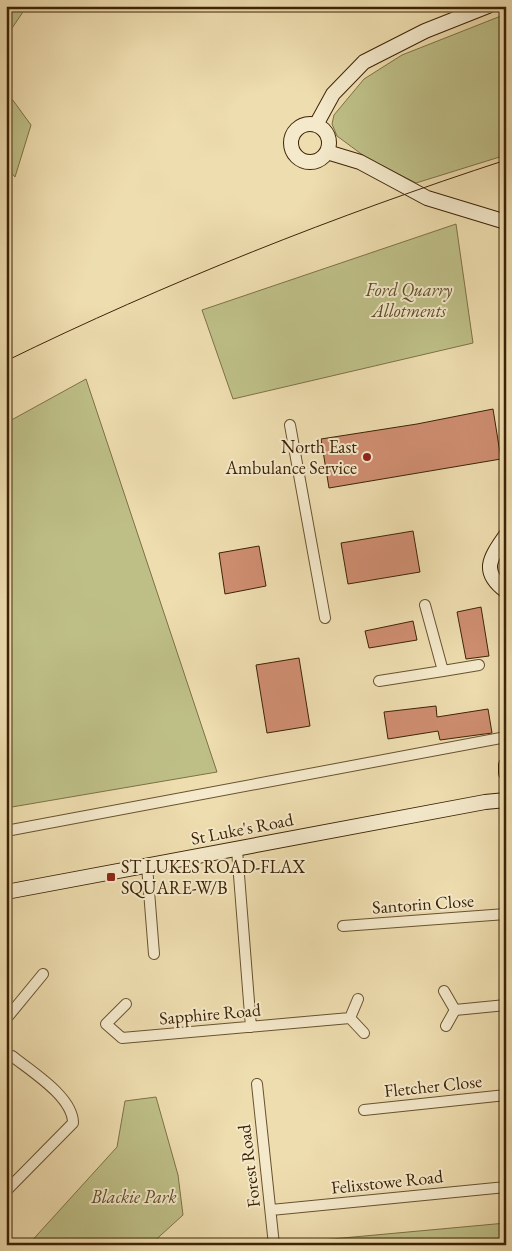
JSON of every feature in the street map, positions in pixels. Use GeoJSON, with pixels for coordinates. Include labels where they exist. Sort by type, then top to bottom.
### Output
{"type":"FeatureCollection","features":[{"type":"Feature","properties":{"kind":"main road"},"geometry":{"type":"LineString","coordinates":[[316,125],[334,94],[364,62],[426,31],[488,6]]}},
{"type":"Feature","properties":{"kind":"main road"},"geometry":{"type":"LineString","coordinates":[[304,125],[316,125],[322,128],[328,139],[327,152],[314,162],[301,160],[293,153],[290,140],[296,130],[304,125]]}},
{"type":"Feature","properties":{"kind":"main road"},"geometry":{"type":"LineString","coordinates":[[327,152],[360,162],[427,198],[492,216],[506,222]]}},
{"type":"Feature","properties":{"kind":"main road"},"geometry":{"type":"LineString","coordinates":[[492,216],[506,215]]}},
{"type":"Feature","properties":{"kind":"main road"},"geometry":{"type":"LineString","coordinates":[[504,541],[490,561],[491,575],[494,582],[506,591]]}},
{"type":"Feature","properties":{"kind":"main road"},"geometry":{"type":"LineString","coordinates":[[506,765],[506,773]]}},
{"type":"Feature","properties":{"kind":"main road","name":"St Luke's Road"},"geometry":{"type":"LineString","coordinates":[[6,892],[485,802],[506,800]]}},
{"type":"Feature","properties":{"kind":"main road","name":"St Luke's Road"},"geometry":{"type":"LineString","coordinates":[[485,802],[506,808]]}},
{"type":"Feature","properties":{"kind":"street"},"geometry":{"type":"LineString","coordinates":[[290,425],[325,618]]}},
{"type":"Feature","properties":{"kind":"street"},"geometry":{"type":"LineString","coordinates":[[425,604],[443,671]]}},
{"type":"Feature","properties":{"kind":"street"},"geometry":{"type":"LineString","coordinates":[[379,681],[479,665]]}},
{"type":"Feature","properties":{"kind":"street"},"geometry":{"type":"LineString","coordinates":[[6,831],[506,737]]}},
{"type":"Feature","properties":{"kind":"street"},"geometry":{"type":"LineString","coordinates":[[237,850],[251,1027]]}},
{"type":"Feature","properties":{"kind":"street"},"geometry":{"type":"LineString","coordinates":[[147,866],[154,954]]}},
{"type":"Feature","properties":{"kind":"street","name":"Santorin Close"},"geometry":{"type":"LineString","coordinates":[[343,926],[506,914]]}},
{"type":"Feature","properties":{"kind":"street"},"geometry":{"type":"LineString","coordinates":[[6,1019],[43,974]]}},
{"type":"Feature","properties":{"kind":"street"},"geometry":{"type":"LineString","coordinates":[[444,991],[455,1010]]}},
{"type":"Feature","properties":{"kind":"street"},"geometry":{"type":"LineString","coordinates":[[358,999],[350,1018],[364,1033]]}},
{"type":"Feature","properties":{"kind":"street","name":"Sapphire Road"},"geometry":{"type":"LineString","coordinates":[[126,1004],[106,1024],[122,1038],[350,1018]]}},
{"type":"Feature","properties":{"kind":"street"},"geometry":{"type":"LineString","coordinates":[[455,1010],[506,1005]]}},
{"type":"Feature","properties":{"kind":"street"},"geometry":{"type":"LineString","coordinates":[[446,1026],[455,1010]]}},
{"type":"Feature","properties":{"kind":"street"},"geometry":{"type":"LineString","coordinates":[[6,1056],[12,1056],[67,1101],[73,1113],[73,1123],[6,1191]]}},
{"type":"Feature","properties":{"kind":"street","name":"Forest Road"},"geometry":{"type":"LineString","coordinates":[[257,1084],[274,1245]]}},
{"type":"Feature","properties":{"kind":"street","name":"Fletcher Close"},"geometry":{"type":"LineString","coordinates":[[364,1110],[506,1095]]}},
{"type":"Feature","properties":{"kind":"street","name":"Felixstowe Road"},"geometry":{"type":"LineString","coordinates":[[271,1210],[506,1187]]}},
{"type":"Feature","properties":{"kind":"green space"},"geometry":{"type":"Polygon","coordinates":[[[6,6],[27,6],[6,37],[6,6]]]}},
{"type":"Feature","properties":{"kind":"green space"},"geometry":{"type":"Polygon","coordinates":[[[506,14],[506,155],[416,183],[364,156],[337,136],[332,124],[334,115],[364,79],[402,55],[506,14]]]}},
{"type":"Feature","properties":{"kind":"green space"},"geometry":{"type":"Polygon","coordinates":[[[12,99],[31,125],[15,177],[6,167],[6,100],[12,99]]]}},
{"type":"Feature","properties":{"kind":"green space","name":"Ford Quarry Allotments"},"geometry":{"type":"Polygon","coordinates":[[[456,224],[473,343],[233,399],[202,310],[456,224]]]}},
{"type":"Feature","properties":{"kind":"green space"},"geometry":{"type":"Polygon","coordinates":[[[86,379],[217,772],[6,808],[6,423],[86,379]]]}},
{"type":"Feature","properties":{"kind":"green space","name":"Blackie Park"},"geometry":{"type":"Polygon","coordinates":[[[156,1097],[178,1175],[183,1215],[150,1245],[28,1245],[117,1147],[125,1101],[156,1097]]]}},
{"type":"Feature","properties":{"kind":"green space"},"geometry":{"type":"Polygon","coordinates":[[[506,1223],[506,1245],[310,1245],[310,1241],[506,1223]]]}},
{"type":"Feature","properties":{"kind":"building"},"geometry":{"type":"Polygon","coordinates":[[[493,409],[501,459],[329,488],[321,439],[417,424],[493,409]]]}},
{"type":"Feature","properties":{"kind":"building"},"geometry":{"type":"Polygon","coordinates":[[[413,531],[420,572],[348,584],[341,543],[413,531]]]}},
{"type":"Feature","properties":{"kind":"building"},"geometry":{"type":"Polygon","coordinates":[[[259,546],[266,586],[225,594],[219,553],[259,546]]]}},
{"type":"Feature","properties":{"kind":"building"},"geometry":{"type":"Polygon","coordinates":[[[481,607],[489,656],[466,659],[457,612],[481,607]]]}},
{"type":"Feature","properties":{"kind":"building"},"geometry":{"type":"Polygon","coordinates":[[[413,621],[417,640],[369,648],[365,631],[413,621]]]}},
{"type":"Feature","properties":{"kind":"building"},"geometry":{"type":"Polygon","coordinates":[[[299,658],[310,726],[267,733],[256,665],[299,658]]]}},
{"type":"Feature","properties":{"kind":"building"},"geometry":{"type":"Polygon","coordinates":[[[436,706],[437,717],[488,709],[492,733],[440,740],[438,731],[388,739],[384,712],[436,706]]]}},
{"type":"Feature","properties":{"kind":"tram line"},"geometry":{"type":"LineString","coordinates":[[6,361],[127,304],[252,252],[315,227],[506,160]]}},
{"type":"Feature","properties":{"kind":"place","name":"North East Ambulance Service"},"geometry":{"type":"Point","coordinates":[367,457]}},
{"type":"Feature","properties":{"kind":"place","name":"ST LUKES ROAD-FLAX SQUARE-W/B"},"geometry":{"type":"Point","coordinates":[111,877]}}]}
